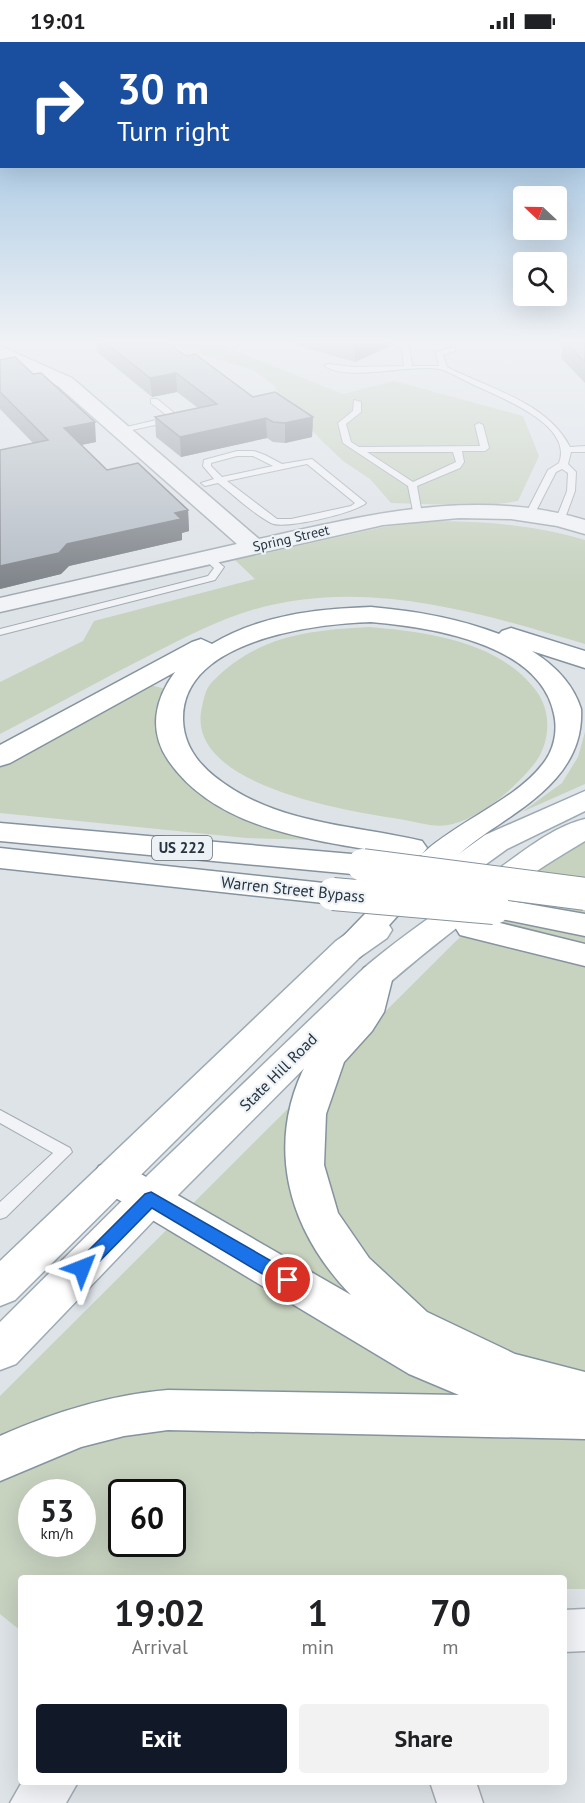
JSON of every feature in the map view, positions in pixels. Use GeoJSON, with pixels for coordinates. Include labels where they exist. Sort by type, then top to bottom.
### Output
{"type":"FeatureCollection","features":[{"type":"Feature","properties":{"kind":"main road"},"geometry":{"type":"LineString","coordinates":[[0,757],[200,648],[260,622],[296,614],[364,609],[420,614],[482,628],[585,660]]}},
{"type":"Feature","properties":{"kind":"main road"},"geometry":{"type":"LineString","coordinates":[[571,691],[521,653],[478,633],[424,620],[365,615],[308,619],[246,635],[218,649],[195,666],[181,681],[169,716],[172,739],[184,763],[208,786],[250,810],[286,822],[411,848],[585,893]]}},
{"type":"Feature","properties":{"kind":"main road"},"geometry":{"type":"LineString","coordinates":[[482,628],[531,651],[571,691],[585,709]]}},
{"type":"Feature","properties":{"kind":"main road"},"geometry":{"type":"LineString","coordinates":[[0,1288],[455,842],[536,788],[555,769],[569,742],[570,729],[564,698],[571,691]]}},
{"type":"Feature","properties":{"kind":"main road"},"geometry":{"type":"LineString","coordinates":[[348,949],[496,842],[585,800]]}},
{"type":"Feature","properties":{"kind":"main road","name":"State Hill Road"},"geometry":{"type":"LineString","coordinates":[[0,1351],[376,976],[402,954],[544,852],[585,828]]}},
{"type":"Feature","properties":{"kind":"main road","name":"Warren Street Bypass"},"geometry":{"type":"LineString","coordinates":[[0,831],[363,865],[585,893]]}},
{"type":"Feature","properties":{"kind":"main road","name":"Warren Street Bypass"},"geometry":{"type":"LineString","coordinates":[[0,858],[333,894],[483,918]]}},
{"type":"Feature","properties":{"kind":"main road"},"geometry":{"type":"LineString","coordinates":[[483,918],[585,925]]}},
{"type":"Feature","properties":{"kind":"main road"},"geometry":{"type":"LineString","coordinates":[[483,918],[585,955]]}},
{"type":"Feature","properties":{"kind":"main road"},"geometry":{"type":"LineString","coordinates":[[376,976],[365,1015],[336,1045],[316,1080],[306,1119],[302,1160],[318,1215],[332,1241],[348,1264],[413,1327]]}},
{"type":"Feature","properties":{"kind":"main road"},"geometry":{"type":"LineString","coordinates":[[121,1169],[424,1360],[512,1397],[582,1409]]}},
{"type":"Feature","properties":{"kind":"main road"},"geometry":{"type":"LineString","coordinates":[[158,1191],[482,1363],[582,1409]]}},
{"type":"Feature","properties":{"kind":"main road"},"geometry":{"type":"LineString","coordinates":[[0,1460],[62,1433],[136,1412],[195,1409],[582,1409]]}},
{"type":"Feature","properties":{"kind":"street"},"geometry":{"type":"LineString","coordinates":[[112,422],[254,546]]}},
{"type":"Feature","properties":{"kind":"street","name":"Spring Street"},"geometry":{"type":"LineString","coordinates":[[0,605],[383,518],[417,514],[530,515],[561,519],[585,527]]}},
{"type":"Feature","properties":{"kind":"street"},"geometry":{"type":"LineString","coordinates":[[567,1630],[585,1630]]}},
{"type":"Feature","properties":{"kind":"street"},"geometry":{"type":"LineString","coordinates":[[33,1803],[52,1785]]}},
{"type":"Feature","properties":{"kind":"street"},"geometry":{"type":"LineString","coordinates":[[454,1785],[460,1803]]}},
{"type":"Feature","properties":{"kind":"lane"},"geometry":{"type":"LineString","coordinates":[[122,431],[159,422]]}},
{"type":"Feature","properties":{"kind":"lane"},"geometry":{"type":"LineString","coordinates":[[343,422],[347,443],[412,485],[417,514]]}},
{"type":"Feature","properties":{"kind":"lane"},"geometry":{"type":"LineString","coordinates":[[545,422],[556,432],[568,450]]}},
{"type":"Feature","properties":{"kind":"lane"},"geometry":{"type":"LineString","coordinates":[[479,425],[489,461]]}},
{"type":"Feature","properties":{"kind":"lane"},"geometry":{"type":"LineString","coordinates":[[412,485],[457,465],[460,462],[457,448]]}},
{"type":"Feature","properties":{"kind":"lane"},"geometry":{"type":"LineString","coordinates":[[357,450],[485,448]]}},
{"type":"Feature","properties":{"kind":"lane"},"geometry":{"type":"LineString","coordinates":[[568,450],[585,449]]}},
{"type":"Feature","properties":{"kind":"lane"},"geometry":{"type":"LineString","coordinates":[[530,515],[552,470],[563,465],[568,450]]}},
{"type":"Feature","properties":{"kind":"lane"},"geometry":{"type":"LineString","coordinates":[[205,483],[220,480],[309,461],[361,503],[354,508],[280,523],[271,520],[220,480],[209,470],[207,462],[258,453],[280,467]]}},
{"type":"Feature","properties":{"kind":"lane"},"geometry":{"type":"LineString","coordinates":[[561,519],[571,491],[572,472],[563,465]]}},
{"type":"Feature","properties":{"kind":"lane"},"geometry":{"type":"LineString","coordinates":[[0,632],[212,578],[219,567],[207,557]]}},
{"type":"Feature","properties":{"kind":"lane"},"geometry":{"type":"LineString","coordinates":[[0,1116],[64,1152],[0,1212]]}},
{"type":"Feature","properties":{"kind":"green space"},"geometry":{"type":"Polygon","coordinates":[[[304,422],[525,422],[539,456],[518,501],[486,506],[391,503],[370,479],[343,461],[304,422]]]}},
{"type":"Feature","properties":{"kind":"green space"},"geometry":{"type":"Polygon","coordinates":[[[432,521],[509,525],[585,540],[585,644],[462,610],[420,603],[378,598],[336,597],[294,601],[252,610],[203,629],[0,734],[0,682],[83,641],[94,621],[255,579],[235,560],[383,527],[432,521]]]}},
{"type":"Feature","properties":{"kind":"green space"},"geometry":{"type":"Polygon","coordinates":[[[369,627],[438,636],[483,650],[522,675],[537,692],[547,718],[546,737],[540,755],[518,782],[485,809],[460,822],[436,826],[344,809],[309,801],[274,789],[242,775],[217,756],[203,734],[202,707],[205,694],[212,682],[229,667],[247,654],[284,638],[325,630],[369,627]]]}},
{"type":"Feature","properties":{"kind":"green space"},"geometry":{"type":"Polygon","coordinates":[[[150,685],[166,689],[175,768],[314,835],[313,840],[246,838],[0,813],[0,765],[150,685]]]}},
{"type":"Feature","properties":{"kind":"green space"},"geometry":{"type":"Polygon","coordinates":[[[585,732],[585,784],[522,812],[562,783],[578,757],[585,732]]]}},
{"type":"Feature","properties":{"kind":"green space"},"geometry":{"type":"Polygon","coordinates":[[[585,842],[585,1589],[567,1589],[567,1575],[18,1575],[18,1629],[0,1614],[0,1396],[456,941],[559,854],[585,842]]]}},
{"type":"Feature","properties":{"kind":"building"},"geometry":{"type":"Polygon","coordinates":[[[30,422],[94,422],[64,428],[107,470],[138,463],[188,510],[175,513],[181,519],[67,544],[59,553],[0,566],[0,450],[48,440],[30,422]]]}},
{"type":"Feature","properties":{"kind":"building"},"geometry":{"type":"Polygon","coordinates":[[[161,422],[247,422],[180,437],[161,422]]]}},
{"type":"Feature","properties":{"kind":"route"},"geometry":{"type":"LineString","coordinates":[[82,1268],[151,1199],[288,1280]]}}]}
